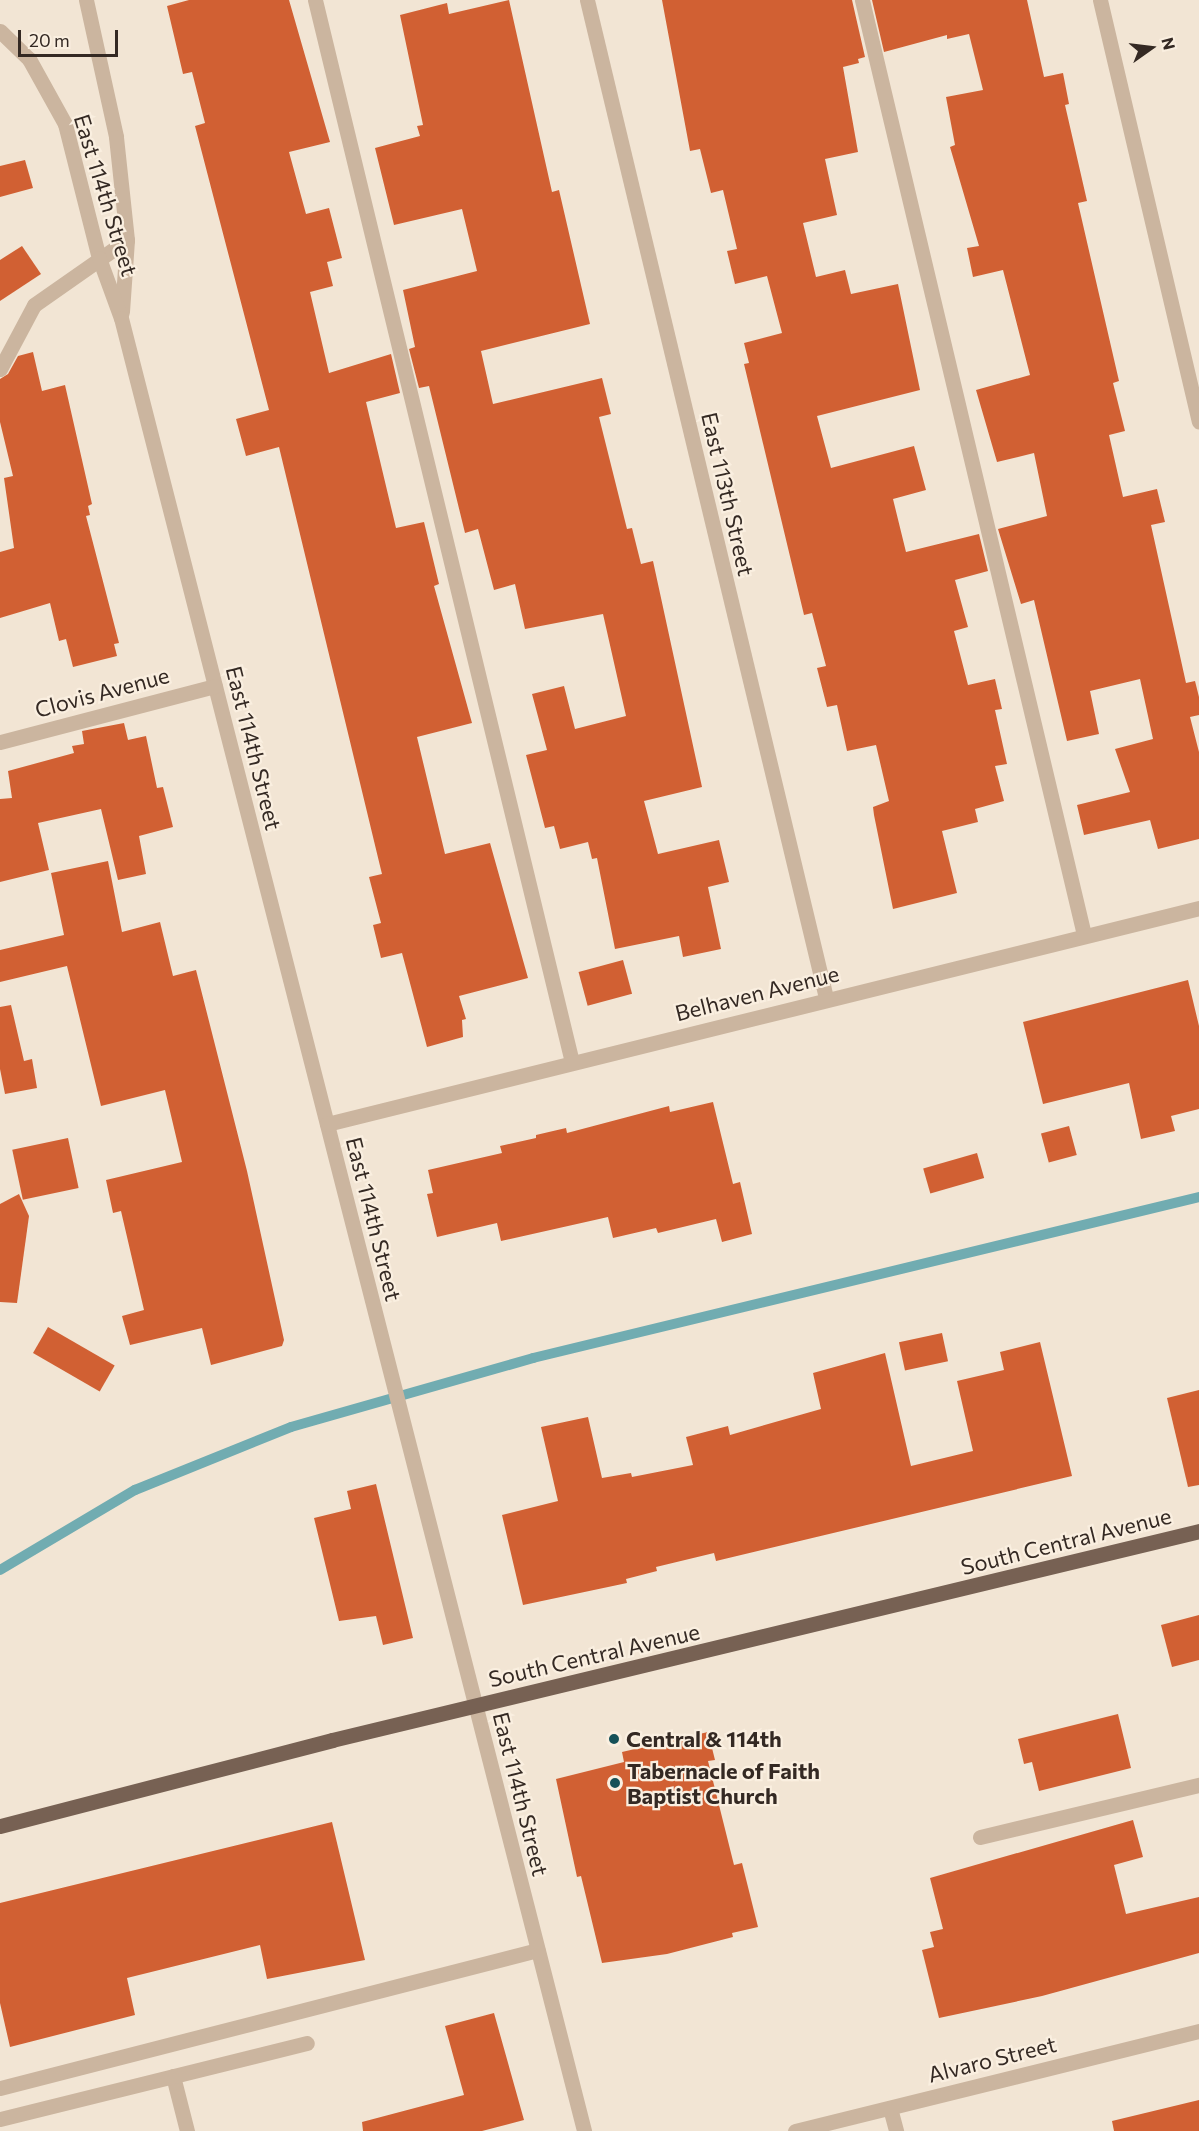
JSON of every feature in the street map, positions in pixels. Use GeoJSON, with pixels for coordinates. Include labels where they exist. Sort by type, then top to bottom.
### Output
{"type":"FeatureCollection","features":[{"type":"Feature","properties":{"kind":"main road","name":"South Central Avenue"},"geometry":{"type":"LineString","coordinates":[[0,1826],[475,1706],[1199,1531]]}},
{"type":"Feature","properties":{"kind":"street","name":"East 114th Street"},"geometry":{"type":"LineString","coordinates":[[86,0],[116,137],[127,240],[121,318]]}},
{"type":"Feature","properties":{"kind":"street"},"geometry":{"type":"LineString","coordinates":[[315,0],[572,1062]]}},
{"type":"Feature","properties":{"kind":"street","name":"East 113th Street"},"geometry":{"type":"LineString","coordinates":[[587,0],[826,998]]}},
{"type":"Feature","properties":{"kind":"street"},"geometry":{"type":"LineString","coordinates":[[862,0],[1084,935]]}},
{"type":"Feature","properties":{"kind":"street"},"geometry":{"type":"LineString","coordinates":[[1100,0],[1199,422]]}},
{"type":"Feature","properties":{"kind":"street","name":"East 114th Street"},"geometry":{"type":"LineString","coordinates":[[0,31],[29,59],[65,124],[99,258],[121,318],[584,2131]]}},
{"type":"Feature","properties":{"kind":"street"},"geometry":{"type":"LineString","coordinates":[[0,369],[34,305],[127,240]]}},
{"type":"Feature","properties":{"kind":"street","name":"Clovis Avenue"},"geometry":{"type":"LineString","coordinates":[[0,742],[215,686]]}},
{"type":"Feature","properties":{"kind":"street","name":"Belhaven Avenue"},"geometry":{"type":"LineString","coordinates":[[327,1124],[826,998],[1199,908]]}},
{"type":"Feature","properties":{"kind":"street"},"geometry":{"type":"LineString","coordinates":[[980,1837],[1199,1785]]}},
{"type":"Feature","properties":{"kind":"street"},"geometry":{"type":"LineString","coordinates":[[0,2088],[538,1950]]}},
{"type":"Feature","properties":{"kind":"street","name":"Alvaro Street"},"geometry":{"type":"LineString","coordinates":[[795,2131],[1199,2031]]}},
{"type":"Feature","properties":{"kind":"street"},"geometry":{"type":"LineString","coordinates":[[0,2119],[307,2043]]}},
{"type":"Feature","properties":{"kind":"street"},"geometry":{"type":"LineString","coordinates":[[173,2076],[187,2131]]}},
{"type":"Feature","properties":{"kind":"street"},"geometry":{"type":"LineString","coordinates":[[890,2108],[896,2131]]}},
{"type":"Feature","properties":{"kind":"building"},"geometry":{"type":"Polygon","coordinates":[[[189,0],[289,0],[330,142],[289,152],[306,214],[329,208],[342,258],[327,262],[333,286],[310,292],[329,373],[391,354],[400,393],[366,402],[396,528],[424,522],[439,584],[434,586],[472,723],[417,737],[445,854],[490,843],[528,978],[459,996],[466,1019],[462,1020],[463,1037],[427,1047],[402,953],[381,958],[373,925],[381,923],[369,877],[382,874],[279,447],[246,456],[236,419],[269,410],[195,126],[205,123],[192,72],[183,74],[167,6],[189,0]]]}},
{"type":"Feature","properties":{"kind":"building"},"geometry":{"type":"Polygon","coordinates":[[[509,0],[552,192],[559,190],[590,324],[481,351],[493,404],[602,378],[611,414],[599,417],[627,529],[632,528],[641,564],[653,561],[702,787],[644,801],[658,854],[719,840],[729,882],[708,887],[721,949],[683,957],[679,936],[615,949],[597,858],[592,859],[588,842],[560,849],[554,826],[545,828],[526,755],[547,750],[532,694],[564,686],[575,729],[626,716],[603,614],[525,629],[515,584],[494,590],[478,529],[465,533],[429,386],[419,388],[409,349],[415,347],[403,290],[477,271],[462,209],[394,225],[375,148],[420,136],[417,126],[423,125],[400,15],[447,3],[449,14],[509,0]]]}},
{"type":"Feature","properties":{"kind":"building"},"geometry":{"type":"Polygon","coordinates":[[[662,0],[852,0],[865,57],[858,59],[859,63],[843,67],[858,152],[825,159],[837,215],[803,223],[816,277],[845,270],[851,294],[898,284],[920,390],[817,416],[831,468],[914,446],[926,490],[893,499],[906,552],[979,534],[988,571],[955,580],[968,627],[954,631],[968,685],[995,679],[1002,709],[995,710],[1007,764],[995,766],[1004,801],[975,809],[978,822],[942,831],[957,893],[893,909],[873,807],[889,801],[876,745],[847,751],[837,705],[827,707],[817,668],[826,666],[812,613],[804,615],[744,364],[749,363],[744,343],[782,333],[767,276],[735,284],[727,251],[737,249],[723,190],[711,193],[700,149],[690,151],[662,0]]]}},
{"type":"Feature","properties":{"kind":"building"},"geometry":{"type":"Polygon","coordinates":[[[872,0],[1027,0],[1044,77],[1063,73],[1069,104],[1065,105],[1087,201],[1078,203],[1119,381],[1113,383],[1125,431],[1109,435],[1123,497],[1157,489],[1165,522],[1151,525],[1186,683],[1195,681],[1199,697],[1199,715],[1190,717],[1199,752],[1199,839],[1158,849],[1150,820],[1084,835],[1077,805],[1130,792],[1115,749],[1153,739],[1140,679],[1090,691],[1099,734],[1067,741],[1034,600],[1021,604],[998,529],[1047,516],[1034,453],[997,462],[976,390],[1030,375],[1003,270],[973,277],[967,248],[979,246],[950,147],[955,145],[946,97],[983,90],[969,34],[947,39],[947,35],[884,52],[872,0]]]}},
{"type":"Feature","properties":{"kind":"building"},"geometry":{"type":"Polygon","coordinates":[[[25,160],[33,188],[0,197],[0,166],[25,160]]]}},
{"type":"Feature","properties":{"kind":"building"},"geometry":{"type":"Polygon","coordinates":[[[22,246],[41,274],[0,301],[0,260],[22,246]]]}},
{"type":"Feature","properties":{"kind":"building"},"geometry":{"type":"Polygon","coordinates":[[[33,352],[42,391],[65,385],[92,504],[88,506],[90,515],[86,516],[119,643],[114,644],[117,656],[73,667],[66,639],[59,641],[50,603],[0,618],[0,552],[14,548],[4,478],[13,476],[0,422],[0,379],[8,374],[18,356],[33,352]]]}},
{"type":"Feature","properties":{"kind":"building"},"geometry":{"type":"Polygon","coordinates":[[[124,723],[128,740],[146,736],[157,788],[163,787],[173,827],[139,836],[146,874],[118,880],[101,809],[38,823],[49,870],[0,882],[0,799],[12,798],[8,771],[74,753],[72,746],[84,744],[82,731],[124,723]]]}},
{"type":"Feature","properties":{"kind":"building"},"geometry":{"type":"Polygon","coordinates":[[[108,861],[122,932],[160,922],[173,976],[196,970],[247,1171],[284,1340],[282,1346],[211,1365],[202,1328],[130,1345],[122,1316],[144,1310],[121,1211],[113,1213],[106,1180],[182,1162],[165,1090],[101,1106],[67,966],[0,982],[0,950],[64,935],[51,873],[108,861]]]}},
{"type":"Feature","properties":{"kind":"building"},"geometry":{"type":"Polygon","coordinates":[[[623,960],[632,994],[588,1006],[579,972],[623,960]]]}},
{"type":"Feature","properties":{"kind":"building"},"geometry":{"type":"Polygon","coordinates":[[[1188,980],[1199,1026],[1199,1109],[1171,1116],[1175,1131],[1141,1139],[1129,1083],[1043,1104],[1023,1022],[1188,980]]]}},
{"type":"Feature","properties":{"kind":"building"},"geometry":{"type":"Polygon","coordinates":[[[11,1005],[24,1061],[32,1059],[37,1088],[5,1094],[0,1069],[0,1007],[11,1005]]]}},
{"type":"Feature","properties":{"kind":"building"},"geometry":{"type":"Polygon","coordinates":[[[713,1102],[733,1184],[740,1182],[752,1234],[722,1242],[716,1219],[658,1233],[656,1228],[613,1238],[608,1217],[501,1241],[497,1223],[437,1237],[427,1194],[433,1193],[428,1170],[502,1153],[500,1146],[536,1138],[536,1135],[566,1128],[567,1133],[669,1106],[670,1112],[713,1102]]]}},
{"type":"Feature","properties":{"kind":"building"},"geometry":{"type":"Polygon","coordinates":[[[1069,1126],[1077,1155],[1049,1162],[1041,1134],[1069,1126]]]}},
{"type":"Feature","properties":{"kind":"building"},"geometry":{"type":"Polygon","coordinates":[[[68,1138],[79,1188],[23,1200],[12,1150],[68,1138]]]}},
{"type":"Feature","properties":{"kind":"building"},"geometry":{"type":"Polygon","coordinates":[[[977,1153],[984,1178],[930,1193],[923,1168],[977,1153]]]}},
{"type":"Feature","properties":{"kind":"building"},"geometry":{"type":"Polygon","coordinates":[[[19,1194],[29,1216],[17,1303],[0,1302],[0,1204],[19,1194]]]}},
{"type":"Feature","properties":{"kind":"building"},"geometry":{"type":"Polygon","coordinates":[[[48,1327],[115,1366],[100,1391],[33,1353],[48,1327]]]}},
{"type":"Feature","properties":{"kind":"building"},"geometry":{"type":"Polygon","coordinates":[[[942,1333],[948,1361],[905,1371],[899,1342],[942,1333]]]}},
{"type":"Feature","properties":{"kind":"building"},"geometry":{"type":"Polygon","coordinates":[[[1040,1342],[1072,1476],[716,1561],[714,1553],[656,1567],[657,1571],[626,1579],[627,1583],[523,1605],[502,1515],[558,1501],[541,1427],[588,1417],[602,1478],[631,1473],[632,1477],[693,1465],[686,1437],[728,1426],[730,1435],[821,1409],[813,1373],[885,1353],[911,1466],[973,1451],[957,1381],[1004,1370],[1000,1352],[1040,1342]]]}},
{"type":"Feature","properties":{"kind":"building"},"geometry":{"type":"Polygon","coordinates":[[[1199,1390],[1199,1485],[1188,1487],[1167,1398],[1199,1390]]]}},
{"type":"Feature","properties":{"kind":"building"},"geometry":{"type":"Polygon","coordinates":[[[376,1484],[413,1638],[383,1645],[376,1616],[339,1621],[314,1518],[351,1509],[347,1491],[376,1484]]]}},
{"type":"Feature","properties":{"kind":"building"},"geometry":{"type":"Polygon","coordinates":[[[1199,1615],[1199,1660],[1172,1667],[1161,1625],[1199,1615]]]}},
{"type":"Feature","properties":{"kind":"building"},"geometry":{"type":"Polygon","coordinates":[[[1118,1714],[1131,1768],[1039,1791],[1032,1762],[1024,1764],[1018,1739],[1118,1714]]]}},
{"type":"Feature","properties":{"kind":"building"},"geometry":{"type":"Polygon","coordinates":[[[708,1732],[715,1760],[708,1761],[734,1865],[742,1863],[758,1927],[732,1933],[733,1937],[667,1954],[602,1963],[581,1876],[577,1877],[556,1779],[624,1762],[622,1752],[708,1732]]]}},
{"type":"Feature","properties":{"kind":"building"},"geometry":{"type":"Polygon","coordinates":[[[1133,1820],[1143,1857],[1114,1865],[1126,1914],[1199,1897],[1199,1953],[1042,1996],[939,2018],[922,1950],[934,1947],[930,1932],[943,1929],[930,1878],[1133,1820]]]}},
{"type":"Feature","properties":{"kind":"building"},"geometry":{"type":"Polygon","coordinates":[[[332,1822],[365,1960],[267,1979],[260,1945],[127,1978],[135,2015],[10,2047],[0,2003],[0,1903],[332,1822]]]}},
{"type":"Feature","properties":{"kind":"building"},"geometry":{"type":"Polygon","coordinates":[[[494,2013],[524,2120],[482,2131],[363,2131],[362,2122],[464,2095],[445,2026],[494,2013]]]}},
{"type":"Feature","properties":{"kind":"building"},"geometry":{"type":"Polygon","coordinates":[[[1199,2100],[1199,2131],[1114,2131],[1112,2121],[1199,2100]]]}},
{"type":"Feature","properties":{"kind":"waterway"},"geometry":{"type":"LineString","coordinates":[[0,1570],[135,1490],[291,1427],[533,1358],[1199,1197]]}},
{"type":"Feature","properties":{"kind":"place","name":"Central & 114th"},"geometry":{"type":"Point","coordinates":[614,1739]}},
{"type":"Feature","properties":{"kind":"place","name":"Tabernacle of Faith Baptist Church"},"geometry":{"type":"Point","coordinates":[615,1783]}}]}
